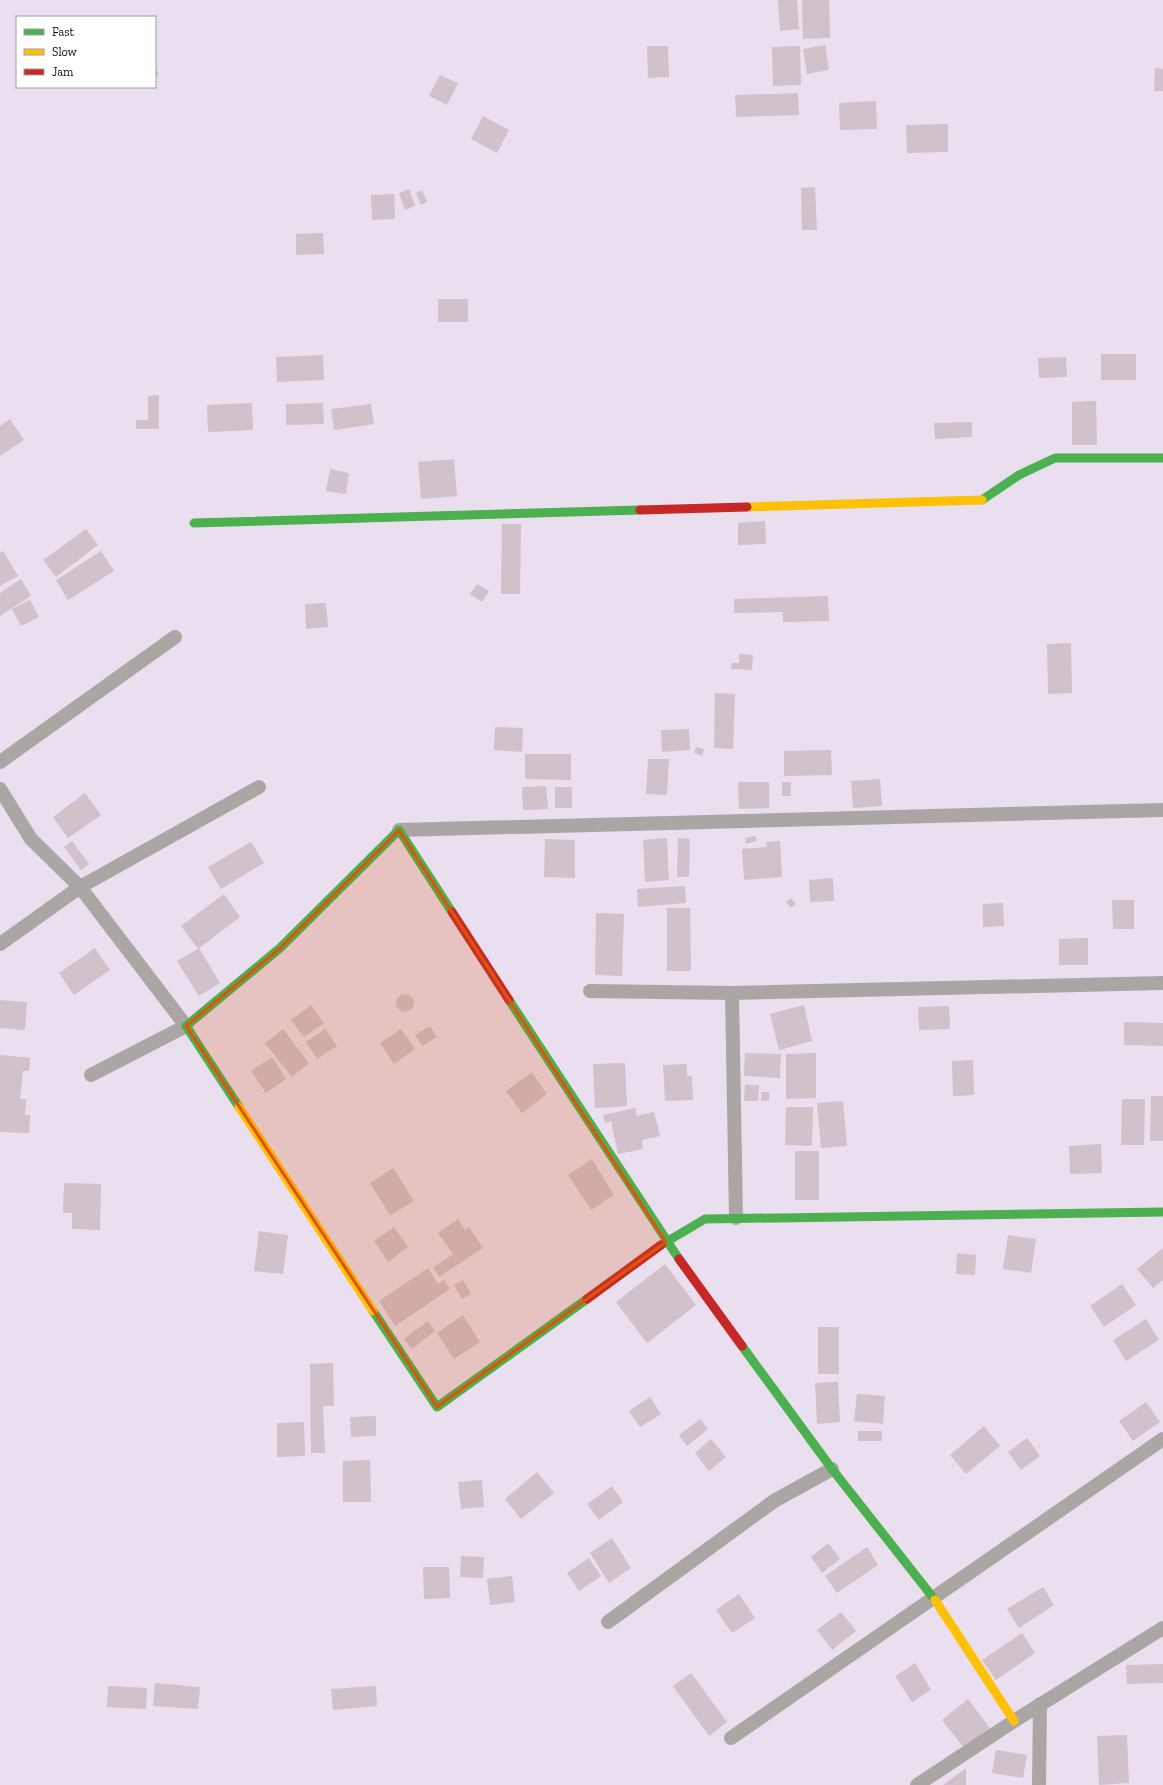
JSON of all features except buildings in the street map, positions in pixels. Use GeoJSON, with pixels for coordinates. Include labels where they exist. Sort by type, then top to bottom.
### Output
{"type":"FeatureCollection","features":[{"type":"Feature","properties":{"kind":"street"},"geometry":{"type":"LineString","coordinates":[[194,523],[982,500],[1019,475],[1055,458],[1163,458]]}},
{"type":"Feature","properties":{"kind":"street"},"geometry":{"type":"LineString","coordinates":[[0,762],[174,637]]}},
{"type":"Feature","properties":{"kind":"street"},"geometry":{"type":"LineString","coordinates":[[0,944],[80,888],[259,788]]}},
{"type":"Feature","properties":{"kind":"street"},"geometry":{"type":"LineString","coordinates":[[0,789],[32,839],[80,888],[186,1026],[437,1407],[666,1242],[705,1219],[1163,1212]]}},
{"type":"Feature","properties":{"kind":"street"},"geometry":{"type":"LineString","coordinates":[[91,1075],[186,1026],[280,948],[399,830],[1163,810]]}},
{"type":"Feature","properties":{"kind":"street"},"geometry":{"type":"LineString","coordinates":[[399,830],[666,1242],[832,1469],[933,1598],[1014,1721]]}},
{"type":"Feature","properties":{"kind":"street"},"geometry":{"type":"LineString","coordinates":[[590,991],[732,992],[1163,983]]}},
{"type":"Feature","properties":{"kind":"street"},"geometry":{"type":"LineString","coordinates":[[732,992],[736,1218]]}},
{"type":"Feature","properties":{"kind":"street"},"geometry":{"type":"LineString","coordinates":[[730,1738],[1163,1439]]}},
{"type":"Feature","properties":{"kind":"street"},"geometry":{"type":"LineString","coordinates":[[608,1622],[774,1502],[832,1469]]}},
{"type":"Feature","properties":{"kind":"street"},"geometry":{"type":"LineString","coordinates":[[917,1785],[1040,1704],[1163,1628]]}},
{"type":"Feature","properties":{"kind":"street"},"geometry":{"type":"LineString","coordinates":[[1039,1785],[1040,1704]]}},
{"type":"Feature","properties":{"kind":"highlighted area"},"geometry":{"type":"Polygon","coordinates":[[[399,830],[666,1242],[437,1407],[186,1026],[280,948],[399,830]]]}},
{"type":"Feature","properties":{"kind":"traffic: fast"},"geometry":{"type":"LineString","coordinates":[[982,500],[1019,475],[1055,458],[1163,458]]}},
{"type":"Feature","properties":{"kind":"traffic: fast"},"geometry":{"type":"LineString","coordinates":[[194,523],[640,510]]}},
{"type":"Feature","properties":{"kind":"traffic: fast"},"geometry":{"type":"LineString","coordinates":[[239,1107],[186,1026],[280,948],[399,830],[452,912]]}},
{"type":"Feature","properties":{"kind":"traffic: fast"},"geometry":{"type":"LineString","coordinates":[[509,1000],[679,1259]]}},
{"type":"Feature","properties":{"kind":"traffic: fast"},"geometry":{"type":"LineString","coordinates":[[661,1245],[705,1219],[1163,1212]]}},
{"type":"Feature","properties":{"kind":"traffic: fast"},"geometry":{"type":"LineString","coordinates":[[373,1311],[437,1407],[587,1299]]}},
{"type":"Feature","properties":{"kind":"traffic: fast"},"geometry":{"type":"LineString","coordinates":[[742,1346],[832,1469],[935,1600]]}},
{"type":"Feature","properties":{"kind":"traffic: slow"},"geometry":{"type":"LineString","coordinates":[[747,507],[982,500]]}},
{"type":"Feature","properties":{"kind":"traffic: slow"},"geometry":{"type":"LineString","coordinates":[[239,1107],[373,1311]]}},
{"type":"Feature","properties":{"kind":"traffic: slow"},"geometry":{"type":"LineString","coordinates":[[935,1600],[1014,1721]]}},
{"type":"Feature","properties":{"kind":"traffic: jam"},"geometry":{"type":"LineString","coordinates":[[640,510],[747,507]]}},
{"type":"Feature","properties":{"kind":"traffic: jam"},"geometry":{"type":"LineString","coordinates":[[452,912],[509,1000]]}},
{"type":"Feature","properties":{"kind":"traffic: jam"},"geometry":{"type":"LineString","coordinates":[[587,1299],[661,1245]]}},
{"type":"Feature","properties":{"kind":"traffic: jam"},"geometry":{"type":"LineString","coordinates":[[679,1259],[742,1346]]}}]}
